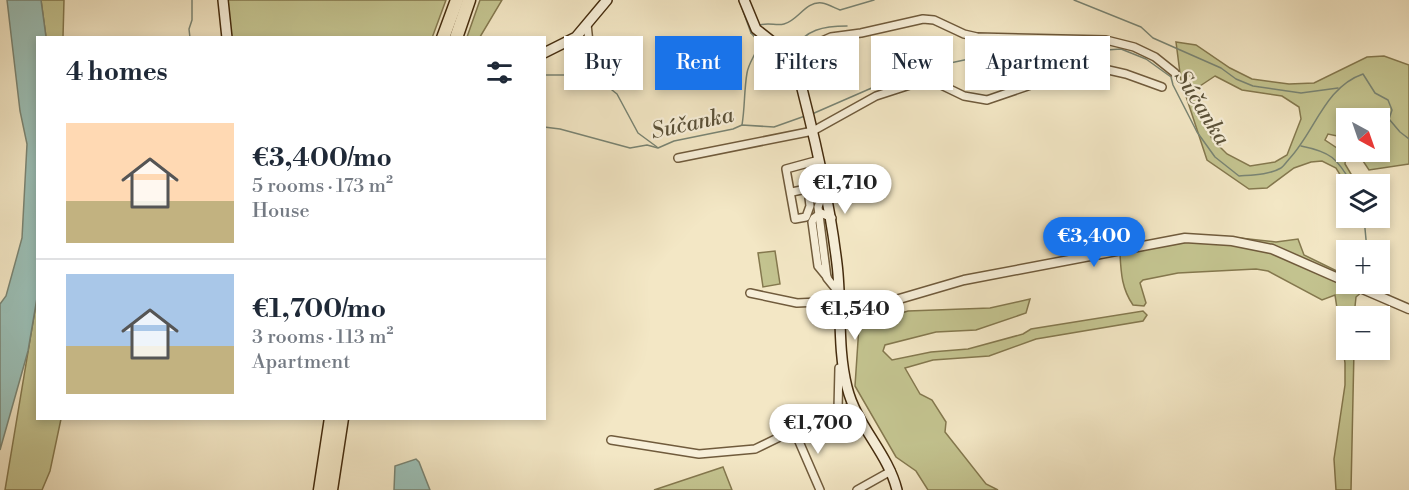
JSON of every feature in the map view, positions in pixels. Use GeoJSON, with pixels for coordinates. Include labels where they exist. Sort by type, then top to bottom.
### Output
{"type":"FeatureCollection","features":[{"type":"Feature","properties":{"kind":"highway"},"geometry":{"type":"LineString","coordinates":[[444,36],[457,0]]}},
{"type":"Feature","properties":{"kind":"highway"},"geometry":{"type":"LineString","coordinates":[[457,36],[470,0]]}},
{"type":"Feature","properties":{"kind":"highway"},"geometry":{"type":"LineString","coordinates":[[320,490],[331,420]]}},
{"type":"Feature","properties":{"kind":"highway"},"geometry":{"type":"LineString","coordinates":[[331,490],[342,420]]}},
{"type":"Feature","properties":{"kind":"main road"},"geometry":{"type":"LineString","coordinates":[[223,0],[227,36]]}},
{"type":"Feature","properties":{"kind":"main road"},"geometry":{"type":"LineString","coordinates":[[546,52],[574,38],[607,0]]}},
{"type":"Feature","properties":{"kind":"main road"},"geometry":{"type":"LineString","coordinates":[[744,0],[755,27],[766,36]]}},
{"type":"Feature","properties":{"kind":"main road"},"geometry":{"type":"LineString","coordinates":[[803,90],[832,218],[840,297],[843,367],[847,387],[853,406],[891,471],[897,490]]}},
{"type":"Feature","properties":{"kind":"street"},"geometry":{"type":"LineString","coordinates":[[838,36],[923,19],[934,20],[964,34],[977,36],[1106,40],[1134,47],[1155,57],[1175,73]]}},
{"type":"Feature","properties":{"kind":"street"},"geometry":{"type":"LineString","coordinates":[[587,24],[588,36]]}},
{"type":"Feature","properties":{"kind":"street"},"geometry":{"type":"LineString","coordinates":[[678,158],[813,131],[876,96],[913,84],[935,82],[964,96],[987,100],[1063,74],[1104,69],[1162,87]]}},
{"type":"Feature","properties":{"kind":"street"},"geometry":{"type":"LineString","coordinates":[[808,189],[810,206],[806,217],[795,219],[792,192],[786,169],[819,160]]}},
{"type":"Feature","properties":{"kind":"street"},"geometry":{"type":"LineString","coordinates":[[750,292],[796,303],[840,297],[818,266],[812,222],[818,214],[825,186],[792,192]]}},
{"type":"Feature","properties":{"kind":"street"},"geometry":{"type":"LineString","coordinates":[[818,214],[826,214],[832,218]]}},
{"type":"Feature","properties":{"kind":"street"},"geometry":{"type":"LineString","coordinates":[[841,316],[964,280],[1185,238],[1232,241],[1272,249],[1336,277]]}},
{"type":"Feature","properties":{"kind":"street"},"geometry":{"type":"LineString","coordinates":[[1374,294],[1409,309]]}},
{"type":"Feature","properties":{"kind":"street"},"geometry":{"type":"LineString","coordinates":[[833,414],[838,409],[839,368],[843,367]]}},
{"type":"Feature","properties":{"kind":"street"},"geometry":{"type":"LineString","coordinates":[[611,440],[699,454],[755,449],[853,406]]}},
{"type":"Feature","properties":{"kind":"street"},"geometry":{"type":"LineString","coordinates":[[794,430],[820,490]]}},
{"type":"Feature","properties":{"kind":"street"},"geometry":{"type":"LineString","coordinates":[[857,490],[891,471]]}},
{"type":"Feature","properties":{"kind":"green space"},"geometry":{"type":"Polygon","coordinates":[[[41,0],[64,0],[63,36],[46,36],[41,0]]]}},
{"type":"Feature","properties":{"kind":"green space"},"geometry":{"type":"Polygon","coordinates":[[[227,0],[446,0],[433,36],[230,36],[227,0]]]}},
{"type":"Feature","properties":{"kind":"green space"},"geometry":{"type":"Polygon","coordinates":[[[480,0],[502,0],[481,36],[467,36],[480,0]]]}},
{"type":"Feature","properties":{"kind":"green space"},"geometry":{"type":"Polygon","coordinates":[[[1176,42],[1196,45],[1230,68],[1252,79],[1289,84],[1314,83],[1367,57],[1384,56],[1409,65],[1409,164],[1369,170],[1364,162],[1390,162],[1390,108],[1336,108],[1336,136],[1328,134],[1325,140],[1336,147],[1336,162],[1345,162],[1351,174],[1340,174],[1336,168],[1322,161],[1311,162],[1294,168],[1267,188],[1249,189],[1207,160],[1181,81],[1176,42]],[[1215,76],[1195,92],[1200,112],[1212,139],[1227,154],[1250,166],[1275,162],[1287,155],[1301,119],[1299,107],[1282,96],[1242,90],[1215,76]]]}},
{"type":"Feature","properties":{"kind":"green space"},"geometry":{"type":"Polygon","coordinates":[[[1221,236],[1276,242],[1298,239],[1304,255],[1336,271],[1336,294],[1359,294],[1356,297],[1355,306],[1337,306],[1335,295],[1322,300],[1268,271],[1256,269],[1178,273],[1143,280],[1140,283],[1146,303],[1144,306],[1133,305],[1126,293],[1120,254],[1221,236]]]}},
{"type":"Feature","properties":{"kind":"green space"},"geometry":{"type":"Polygon","coordinates":[[[775,251],[780,284],[763,287],[758,253],[775,251]]]}},
{"type":"Feature","properties":{"kind":"green space"},"geometry":{"type":"Polygon","coordinates":[[[1030,299],[1026,313],[976,330],[936,332],[885,345],[883,351],[892,360],[931,352],[968,349],[1023,334],[1031,329],[1143,311],[1147,315],[1143,321],[1036,339],[989,356],[933,360],[905,368],[920,394],[932,400],[946,422],[945,432],[986,484],[998,490],[928,490],[916,471],[896,457],[855,386],[859,326],[908,311],[990,308],[1030,299]]]}},
{"type":"Feature","properties":{"kind":"green space"},"geometry":{"type":"Polygon","coordinates":[[[36,304],[36,420],[61,420],[50,471],[42,490],[5,490],[36,304]]]}},
{"type":"Feature","properties":{"kind":"green space"},"geometry":{"type":"Polygon","coordinates":[[[1345,360],[1354,360],[1351,490],[1336,490],[1334,459],[1345,385],[1345,360]]]}},
{"type":"Feature","properties":{"kind":"green space"},"geometry":{"type":"Polygon","coordinates":[[[723,467],[732,490],[654,490],[723,467]]]}},
{"type":"Feature","properties":{"kind":"water"},"geometry":{"type":"Polygon","coordinates":[[[7,0],[41,0],[46,36],[36,36],[36,304],[28,351],[0,450],[0,304],[6,296],[22,238],[27,144],[20,111],[7,0]]]}},
{"type":"Feature","properties":{"kind":"water"},"geometry":{"type":"Polygon","coordinates":[[[416,459],[430,490],[394,490],[395,466],[416,459]]]}},
{"type":"Feature","properties":{"kind":"waterway","name":"Súčanka"},"geometry":{"type":"LineString","coordinates":[[190,36],[192,0]]}},
{"type":"Feature","properties":{"kind":"waterway"},"geometry":{"type":"LineString","coordinates":[[739,0],[751,33]]}},
{"type":"Feature","properties":{"kind":"waterway"},"geometry":{"type":"LineString","coordinates":[[760,25],[784,24],[816,3],[840,10],[874,0]]}},
{"type":"Feature","properties":{"kind":"waterway"},"geometry":{"type":"LineString","coordinates":[[1074,0],[1141,27],[1153,38],[1221,68],[1236,79],[1253,86],[1301,93],[1338,88]]}},
{"type":"Feature","properties":{"kind":"waterway"},"geometry":{"type":"LineString","coordinates":[[805,36],[823,28],[847,26]]}},
{"type":"Feature","properties":{"kind":"waterway"},"geometry":{"type":"LineString","coordinates":[[742,125],[747,73],[759,42],[751,33],[753,31]]}},
{"type":"Feature","properties":{"kind":"waterway","name":"Súčanka"},"geometry":{"type":"LineString","coordinates":[[812,114],[890,80],[969,59],[1121,49],[1146,59],[1171,77],[1197,132],[1215,157],[1239,176],[1266,173],[1282,167],[1299,147],[1330,99],[1350,80],[1363,74],[1375,93],[1388,100],[1392,110],[1389,119],[1409,139]]}},
{"type":"Feature","properties":{"kind":"waterway"},"geometry":{"type":"LineString","coordinates":[[546,75],[582,75],[607,86],[617,94],[638,133],[657,147]]}},
{"type":"Feature","properties":{"kind":"waterway","name":"Súčanka"},"geometry":{"type":"LineString","coordinates":[[546,127],[630,148],[647,145],[658,148],[674,141],[733,129],[742,125],[774,127],[805,116]]}},
{"type":"Feature","properties":{"kind":"waterway"},"geometry":{"type":"LineString","coordinates":[[1301,146],[1332,157],[1346,174]]}},
{"type":"Feature","properties":{"kind":"waterway"},"geometry":{"type":"LineString","coordinates":[[1365,228],[1366,240]]}}]}
